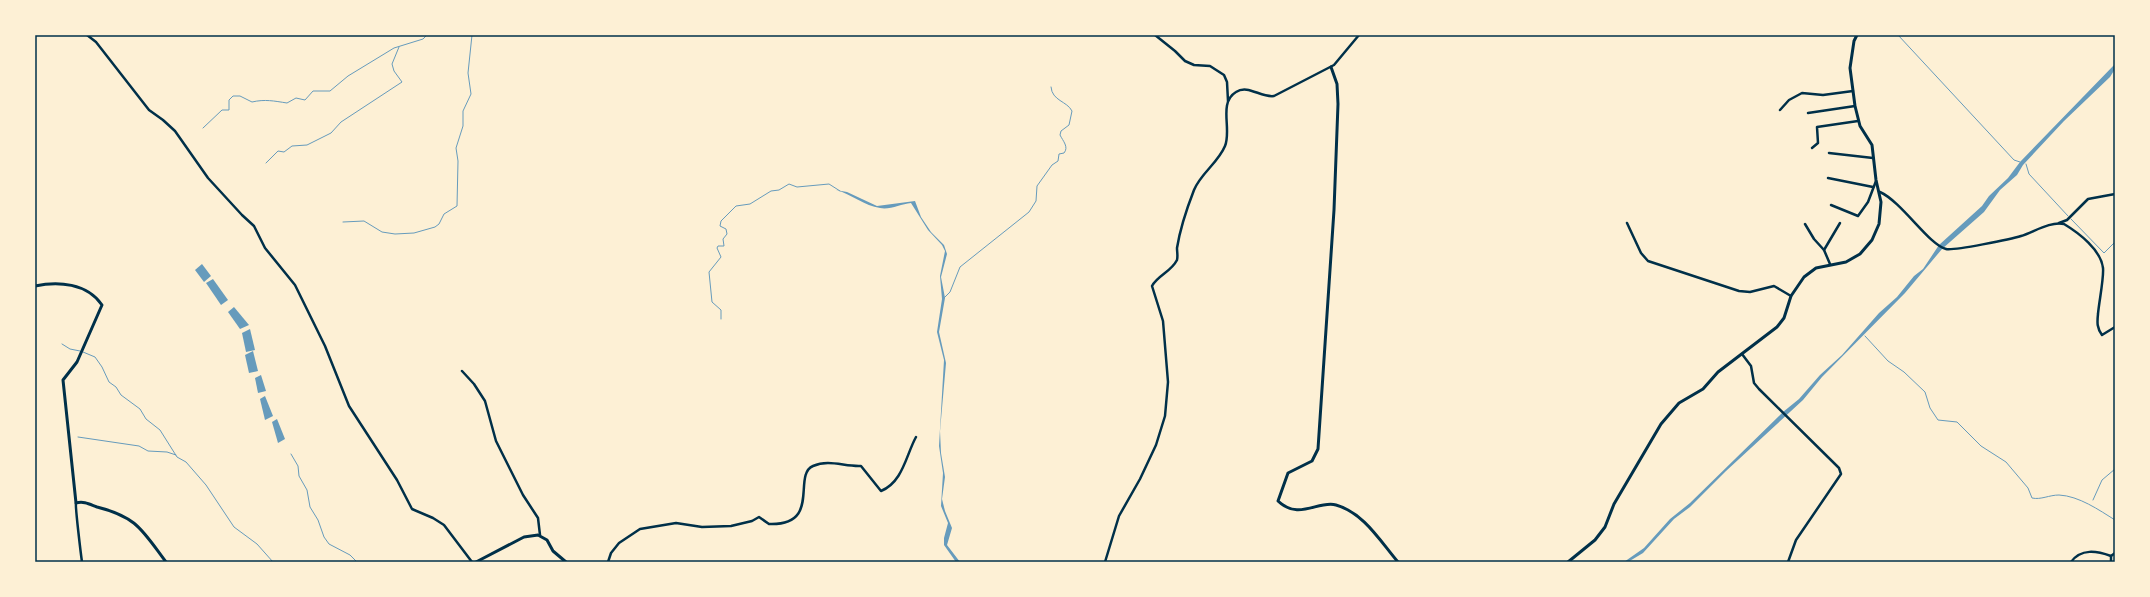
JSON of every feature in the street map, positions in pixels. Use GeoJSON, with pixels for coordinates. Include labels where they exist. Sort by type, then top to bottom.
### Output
{"type":"FeatureCollection","features":[{"type":"Feature","properties":{"kind":"street"},"geometry":{"type":"LineString","coordinates":[[87,35],[96,42],[149,110],[163,120],[180,137],[208,178],[254,226],[265,248],[294,285],[325,346],[349,406],[397,480],[412,509],[416,513],[433,518],[444,525],[472,562]]}},
{"type":"Feature","properties":{"kind":"street"},"geometry":{"type":"LineString","coordinates":[[1105,562],[1120,516],[1156,445],[1165,416],[1168,382],[1163,321],[1152,286],[1156,280],[1171,268],[1177,260],[1177,249],[1186,212],[1195,188],[1224,147],[1227,137],[1228,101],[1227,82],[1224,75],[1210,66],[1194,65],[1185,60],[1155,35]]}},
{"type":"Feature","properties":{"kind":"street"},"geometry":{"type":"LineString","coordinates":[[1228,101],[1234,93],[1241,90],[1249,90],[1265,96],[1274,96],[1331,67],[1359,35]]}},
{"type":"Feature","properties":{"kind":"street"},"geometry":{"type":"LineString","coordinates":[[1568,562],[1595,540],[1605,528],[1614,504],[1661,424],[1679,403],[1706,387],[1718,372],[1781,324],[1791,296],[1807,274],[1816,268],[1850,260],[1860,254],[1868,246],[1880,220],[1882,210],[1870,141],[1858,121],[1855,106],[1850,68],[1854,41],[1857,35]]}},
{"type":"Feature","properties":{"kind":"street"},"geometry":{"type":"LineString","coordinates":[[1331,67],[1338,93],[1335,181],[1318,449],[1312,462],[1288,473],[1278,502],[1302,510],[1331,504],[1347,510],[1365,522],[1398,562]]}},
{"type":"Feature","properties":{"kind":"street"},"geometry":{"type":"LineString","coordinates":[[1780,110],[1789,100],[1802,93],[1823,94],[1853,90]]}},
{"type":"Feature","properties":{"kind":"street"},"geometry":{"type":"LineString","coordinates":[[1808,113],[1855,106]]}},
{"type":"Feature","properties":{"kind":"street"},"geometry":{"type":"LineString","coordinates":[[1812,148],[1818,143],[1817,127],[1858,121]]}},
{"type":"Feature","properties":{"kind":"street"},"geometry":{"type":"LineString","coordinates":[[1829,153],[1873,158]]}},
{"type":"Feature","properties":{"kind":"street"},"geometry":{"type":"LineString","coordinates":[[1828,178],[1873,187]]}},
{"type":"Feature","properties":{"kind":"street"},"geometry":{"type":"LineString","coordinates":[[1831,205],[1858,216],[1868,202],[1876,180]]}},
{"type":"Feature","properties":{"kind":"street"},"geometry":{"type":"LineString","coordinates":[[1880,192],[1895,202],[1936,244],[1951,250],[2016,237],[2059,224],[2066,220],[2088,200],[2115,194]]}},
{"type":"Feature","properties":{"kind":"street"},"geometry":{"type":"LineString","coordinates":[[1627,222],[1641,253],[1648,261],[1739,291],[1750,292],[1774,286],[1791,296]]}},
{"type":"Feature","properties":{"kind":"street"},"geometry":{"type":"LineString","coordinates":[[1824,250],[1840,223]]}},
{"type":"Feature","properties":{"kind":"street"},"geometry":{"type":"LineString","coordinates":[[1805,224],[1814,239],[1824,250],[1830,264]]}},
{"type":"Feature","properties":{"kind":"street"},"geometry":{"type":"LineString","coordinates":[[2059,224],[2064,224],[2075,232],[2099,256],[2103,272],[2098,302],[2097,325],[2102,335],[2115,327]]}},
{"type":"Feature","properties":{"kind":"street"},"geometry":{"type":"LineString","coordinates":[[35,286],[56,283],[73,285],[93,296],[102,305],[77,362],[63,380],[76,503],[75,507],[78,515],[82,562]]}},
{"type":"Feature","properties":{"kind":"street"},"geometry":{"type":"LineString","coordinates":[[1742,354],[1751,366],[1756,385],[1781,412],[1839,468],[1841,474],[1796,540],[1788,562]]}},
{"type":"Feature","properties":{"kind":"street"},"geometry":{"type":"LineString","coordinates":[[462,371],[474,384],[485,401],[496,441],[523,494],[538,518],[540,535],[548,542],[556,555],[566,562]]}},
{"type":"Feature","properties":{"kind":"street"},"geometry":{"type":"LineString","coordinates":[[608,562],[611,553],[619,543],[640,529],[676,523],[708,528],[731,526],[752,521],[759,517],[770,524],[789,522],[798,514],[803,502],[806,474],[810,468],[815,466],[837,463],[851,467],[861,466],[882,491],[893,484],[900,474],[916,437]]}},
{"type":"Feature","properties":{"kind":"street"},"geometry":{"type":"LineString","coordinates":[[76,503],[86,502],[126,516],[140,528],[166,562]]}},
{"type":"Feature","properties":{"kind":"street"},"geometry":{"type":"LineString","coordinates":[[476,562],[524,537],[540,535]]}},
{"type":"Feature","properties":{"kind":"street"},"geometry":{"type":"LineString","coordinates":[[2071,562],[2079,554],[2087,552],[2111,556],[2115,553]]}},
{"type":"Feature","properties":{"kind":"street"},"geometry":{"type":"LineString","coordinates":[[2111,556],[2111,562]]}},
{"type":"Feature","properties":{"kind":"water"},"geometry":{"type":"Polygon","coordinates":[[[2115,64],[2115,69],[2110,77],[2064,121],[2023,165],[2017,175],[2000,190],[1984,212],[1942,249],[1905,293],[1822,377],[1803,400],[1726,471],[1690,507],[1674,519],[1643,553],[1628,562],[1624,562],[1644,548],[1670,519],[1690,503],[1783,412],[1799,399],[1820,375],[1842,355],[1879,313],[1897,297],[1914,276],[1923,269],[1939,245],[1982,206],[1989,196],[2008,178],[2020,162],[2115,64]]]}},
{"type":"Feature","properties":{"kind":"water"},"geometry":{"type":"Polygon","coordinates":[[[836,190],[847,192],[877,206],[915,201],[921,217],[931,232],[944,245],[947,254],[941,277],[945,298],[939,332],[946,363],[940,431],[941,453],[945,477],[942,499],[952,528],[947,545],[960,562],[956,562],[944,545],[944,538],[948,523],[941,506],[943,473],[939,446],[944,360],[937,332],[942,299],[940,276],[945,251],[942,245],[928,230],[911,203],[888,208],[874,207],[836,190]]]}},
{"type":"Feature","properties":{"kind":"water"},"geometry":{"type":"Polygon","coordinates":[[[202,264],[211,276],[204,282],[195,270],[202,264]]]}},
{"type":"Feature","properties":{"kind":"water"},"geometry":{"type":"Polygon","coordinates":[[[213,279],[228,300],[221,305],[206,283],[213,279]]]}},
{"type":"Feature","properties":{"kind":"water"},"geometry":{"type":"Polygon","coordinates":[[[234,307],[249,325],[240,329],[228,312],[234,307]]]}},
{"type":"Feature","properties":{"kind":"water"},"geometry":{"type":"Polygon","coordinates":[[[250,329],[255,350],[246,352],[242,333],[250,329]]]}},
{"type":"Feature","properties":{"kind":"water"},"geometry":{"type":"Polygon","coordinates":[[[253,351],[258,371],[249,373],[245,355],[253,351]]]}},
{"type":"Feature","properties":{"kind":"water"},"geometry":{"type":"Polygon","coordinates":[[[261,375],[266,391],[258,393],[255,378],[261,375]]]}},
{"type":"Feature","properties":{"kind":"water"},"geometry":{"type":"Polygon","coordinates":[[[265,396],[273,416],[265,420],[260,399],[265,396]]]}},
{"type":"Feature","properties":{"kind":"water"},"geometry":{"type":"Polygon","coordinates":[[[277,419],[285,439],[278,443],[272,422],[277,419]]]}},
{"type":"Feature","properties":{"kind":"waterway"},"geometry":{"type":"LineString","coordinates":[[203,128],[222,110],[229,110],[229,100],[233,96],[240,96],[252,102],[265,100],[287,103],[296,98],[305,100],[313,91],[330,91],[348,76],[394,48],[423,39],[427,35]]}},
{"type":"Feature","properties":{"kind":"waterway"},"geometry":{"type":"LineString","coordinates":[[343,222],[364,221],[382,232],[395,234],[414,233],[435,227],[439,224],[444,214],[457,206],[458,161],[456,148],[463,126],[463,111],[471,94],[468,73],[472,35]]}},
{"type":"Feature","properties":{"kind":"waterway"},"geometry":{"type":"LineString","coordinates":[[1898,35],[2014,160],[2020,162]]}},
{"type":"Feature","properties":{"kind":"waterway"},"geometry":{"type":"LineString","coordinates":[[266,163],[278,151],[284,152],[292,146],[307,145],[331,133],[341,122],[402,82],[394,71],[392,64],[399,47]]}},
{"type":"Feature","properties":{"kind":"waterway"},"geometry":{"type":"LineString","coordinates":[[944,298],[950,292],[960,267],[1029,212],[1036,201],[1037,186],[1052,165],[1058,161],[1059,154],[1064,153],[1066,148],[1060,135],[1061,131],[1069,125],[1072,111],[1054,95],[1051,87]]}},
{"type":"Feature","properties":{"kind":"waterway"},"geometry":{"type":"LineString","coordinates":[[2026,164],[2029,174],[2068,216]]}},
{"type":"Feature","properties":{"kind":"waterway"},"geometry":{"type":"LineString","coordinates":[[721,319],[721,310],[712,302],[709,272],[721,257],[717,248],[718,246],[724,246],[723,239],[727,234],[726,229],[720,226],[721,221],[736,206],[750,204],[771,191],[779,190],[789,184],[797,187],[829,184],[840,191]]}},
{"type":"Feature","properties":{"kind":"waterway"},"geometry":{"type":"LineString","coordinates":[[2071,219],[2104,253],[2115,242]]}},
{"type":"Feature","properties":{"kind":"waterway"},"geometry":{"type":"LineString","coordinates":[[1865,336],[1888,361],[1904,372],[1925,392],[1930,408],[1938,420],[1957,422],[1981,446],[2006,462],[2028,488],[2032,498],[2059,495],[2074,498],[2088,504],[2115,520]]}},
{"type":"Feature","properties":{"kind":"waterway"},"geometry":{"type":"LineString","coordinates":[[62,344],[70,349],[80,351]]}},
{"type":"Feature","properties":{"kind":"waterway"},"geometry":{"type":"LineString","coordinates":[[83,352],[95,357],[102,367],[109,382],[116,387],[121,395],[140,409],[146,419],[160,430],[177,457],[186,462],[206,485],[234,527],[257,544],[273,562]]}},
{"type":"Feature","properties":{"kind":"waterway"},"geometry":{"type":"LineString","coordinates":[[78,437],[139,446],[148,451],[167,452],[176,455]]}},
{"type":"Feature","properties":{"kind":"waterway"},"geometry":{"type":"LineString","coordinates":[[291,454],[298,466],[299,476],[307,490],[310,507],[318,520],[324,537],[329,544],[350,555],[357,562]]}},
{"type":"Feature","properties":{"kind":"waterway"},"geometry":{"type":"LineString","coordinates":[[2093,500],[2102,480],[2115,469]]}}]}
